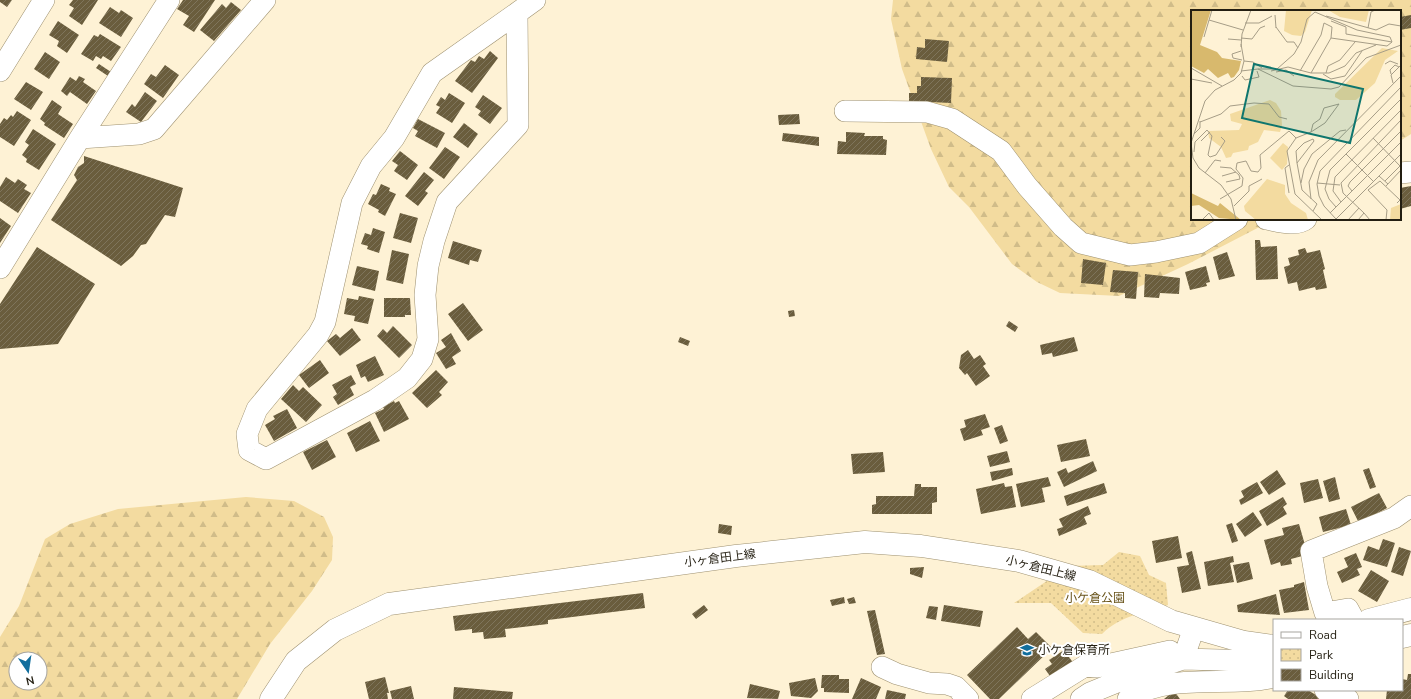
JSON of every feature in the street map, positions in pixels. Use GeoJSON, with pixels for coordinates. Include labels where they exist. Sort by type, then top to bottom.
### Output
{"type":"FeatureCollection","features":[{"type":"Feature","properties":{"kind":"main road","name":"小ヶ倉田上線"},"geometry":{"type":"LineString","coordinates":[[271,699],[296,661],[336,630],[389,604],[736,556],[865,542],[921,546],[1019,561],[1089,581],[1171,621],[1244,642],[1273,646]]}},
{"type":"Feature","properties":{"kind":"main road"},"geometry":{"type":"LineString","coordinates":[[1373,619],[1411,609]]}},
{"type":"Feature","properties":{"kind":"main road","name":"小ヶ倉田上線"},"geometry":{"type":"LineString","coordinates":[[1194,628],[1273,632]]}},
{"type":"Feature","properties":{"kind":"street"},"geometry":{"type":"LineString","coordinates":[[0,70],[44,0]]}},
{"type":"Feature","properties":{"kind":"street"},"geometry":{"type":"LineString","coordinates":[[0,268],[80,138],[169,0]]}},
{"type":"Feature","properties":{"kind":"street"},"geometry":{"type":"LineString","coordinates":[[80,138],[140,134],[154,129],[265,0]]}},
{"type":"Feature","properties":{"kind":"street"},"geometry":{"type":"LineString","coordinates":[[517,13],[518,125],[446,202],[428,266],[425,295],[428,339],[422,359],[407,378],[375,400],[266,459],[249,450],[247,434],[258,409],[318,335],[325,322],[352,203],[371,166],[394,138],[432,73],[535,0]]}},
{"type":"Feature","properties":{"kind":"street"},"geometry":{"type":"LineString","coordinates":[[845,111],[928,112],[952,119],[1001,151],[1027,186],[1063,227],[1080,243],[1130,255],[1156,252],[1200,243],[1234,220]]}},
{"type":"Feature","properties":{"kind":"street"},"geometry":{"type":"LineString","coordinates":[[1401,173],[1411,172]]}},
{"type":"Feature","properties":{"kind":"street"},"geometry":{"type":"LineString","coordinates":[[1272,220],[1288,223],[1303,222],[1305,220]]}},
{"type":"Feature","properties":{"kind":"street"},"geometry":{"type":"LineString","coordinates":[[1353,619],[1348,609],[1325,613],[1317,586],[1311,551],[1394,518],[1411,506]]}},
{"type":"Feature","properties":{"kind":"street"},"geometry":{"type":"LineString","coordinates":[[1184,659],[1194,628]]}},
{"type":"Feature","properties":{"kind":"street"},"geometry":{"type":"LineString","coordinates":[[1032,699],[1085,666],[1097,667],[1170,651],[1184,659]]}},
{"type":"Feature","properties":{"kind":"street"},"geometry":{"type":"LineString","coordinates":[[1082,699],[1090,693],[1134,674],[1184,659],[1257,661],[1273,664]]}},
{"type":"Feature","properties":{"kind":"street"},"geometry":{"type":"LineString","coordinates":[[882,667],[911,679],[929,683],[948,684],[956,687],[968,699]]}},
{"type":"Feature","properties":{"kind":"street"},"geometry":{"type":"LineString","coordinates":[[1128,699],[1147,690],[1181,682],[1259,680],[1273,677]]}},
{"type":"Feature","properties":{"kind":"street"},"geometry":{"type":"LineString","coordinates":[[1326,691],[1333,696],[1348,699]]}},
{"type":"Feature","properties":{"kind":"green space"},"geometry":{"type":"Polygon","coordinates":[[[893,0],[1411,0],[1411,134],[1401,140],[1401,10],[1191,10],[1191,220],[1273,220],[1188,264],[1119,296],[1060,293],[1037,282],[1012,264],[969,207],[949,187],[931,149],[902,69],[891,19],[893,0]]]}},
{"type":"Feature","properties":{"kind":"green space"},"geometry":{"type":"Polygon","coordinates":[[[246,497],[294,501],[324,517],[333,537],[332,560],[312,591],[270,644],[237,699],[0,699],[0,637],[19,606],[45,539],[70,524],[118,509],[246,497]]]}},
{"type":"Feature","properties":{"kind":"green space","name":"小ケ倉公園"},"geometry":{"type":"Polygon","coordinates":[[[1119,552],[1140,556],[1149,575],[1166,583],[1168,605],[1125,619],[1109,628],[1102,634],[1083,633],[1051,603],[1014,603],[1069,566],[1103,565],[1119,552]]]}},
{"type":"Feature","properties":{"kind":"building"},"geometry":{"type":"Polygon","coordinates":[[[0,0],[12,0],[7,7],[0,2],[0,0]]]}},
{"type":"Feature","properties":{"kind":"building"},"geometry":{"type":"Polygon","coordinates":[[[73,0],[98,0],[82,25],[69,16],[74,8],[69,5],[73,0]]]}},
{"type":"Feature","properties":{"kind":"building"},"geometry":{"type":"Polygon","coordinates":[[[183,0],[215,0],[194,32],[183,25],[189,16],[177,9],[183,0]]]}},
{"type":"Feature","properties":{"kind":"building"},"geometry":{"type":"Polygon","coordinates":[[[231,2],[241,10],[214,41],[200,30],[222,4],[226,8],[231,2]]]}},
{"type":"Feature","properties":{"kind":"building"},"geometry":{"type":"Polygon","coordinates":[[[110,7],[119,13],[121,10],[133,18],[121,37],[99,23],[110,7]]]}},
{"type":"Feature","properties":{"kind":"building"},"geometry":{"type":"Polygon","coordinates":[[[1411,15],[1411,28],[1401,30],[1401,17],[1411,15]]]}},
{"type":"Feature","properties":{"kind":"building"},"geometry":{"type":"Polygon","coordinates":[[[58,21],[79,35],[67,53],[57,46],[59,41],[49,35],[58,21]]]}},
{"type":"Feature","properties":{"kind":"building"},"geometry":{"type":"Polygon","coordinates":[[[100,34],[121,47],[111,61],[103,56],[101,59],[96,56],[93,61],[81,54],[94,35],[98,37],[100,34]]]}},
{"type":"Feature","properties":{"kind":"building"},"geometry":{"type":"Polygon","coordinates":[[[925,39],[949,41],[947,62],[916,59],[917,47],[925,48],[925,39]]]}},
{"type":"Feature","properties":{"kind":"building"},"geometry":{"type":"Polygon","coordinates":[[[490,51],[498,58],[472,93],[455,81],[471,60],[475,62],[479,56],[484,59],[490,51]]]}},
{"type":"Feature","properties":{"kind":"building"},"geometry":{"type":"Polygon","coordinates":[[[45,52],[60,62],[49,79],[34,69],[45,52]]]}},
{"type":"Feature","properties":{"kind":"building"},"geometry":{"type":"Polygon","coordinates":[[[99,64],[111,72],[108,76],[96,68],[99,64]]]}},
{"type":"Feature","properties":{"kind":"building"},"geometry":{"type":"Polygon","coordinates":[[[165,65],[179,75],[163,98],[144,84],[151,74],[156,77],[165,65]]]}},
{"type":"Feature","properties":{"kind":"building"},"geometry":{"type":"Polygon","coordinates":[[[79,76],[85,79],[83,82],[96,91],[87,104],[70,92],[67,96],[61,91],[70,77],[76,81],[79,76]]]}},
{"type":"Feature","properties":{"kind":"building"},"geometry":{"type":"Polygon","coordinates":[[[921,77],[952,78],[951,103],[909,101],[909,93],[917,93],[917,86],[921,86],[921,77]]]}},
{"type":"Feature","properties":{"kind":"building"},"geometry":{"type":"Polygon","coordinates":[[[26,82],[43,92],[31,110],[14,99],[26,82]]]}},
{"type":"Feature","properties":{"kind":"building"},"geometry":{"type":"Polygon","coordinates":[[[145,92],[157,101],[141,122],[126,112],[132,104],[135,107],[145,92]]]}},
{"type":"Feature","properties":{"kind":"building"},"geometry":{"type":"Polygon","coordinates":[[[449,93],[465,103],[452,123],[436,113],[440,107],[436,105],[441,97],[445,100],[449,93]]]}},
{"type":"Feature","properties":{"kind":"building"},"geometry":{"type":"Polygon","coordinates":[[[483,95],[502,108],[490,124],[478,115],[481,111],[475,107],[483,95]]]}},
{"type":"Feature","properties":{"kind":"building"},"geometry":{"type":"Polygon","coordinates":[[[52,100],[62,107],[58,114],[73,124],[64,138],[44,125],[45,123],[40,119],[52,100]]]}},
{"type":"Feature","properties":{"kind":"building"},"geometry":{"type":"Polygon","coordinates":[[[17,111],[31,120],[14,146],[0,137],[0,124],[4,118],[7,120],[11,115],[13,117],[17,111]]]}},
{"type":"Feature","properties":{"kind":"building"},"geometry":{"type":"Polygon","coordinates":[[[799,114],[800,124],[779,125],[778,115],[799,114]]]}},
{"type":"Feature","properties":{"kind":"building"},"geometry":{"type":"Polygon","coordinates":[[[418,119],[445,133],[437,148],[415,136],[418,131],[413,128],[418,119]]]}},
{"type":"Feature","properties":{"kind":"building"},"geometry":{"type":"Polygon","coordinates":[[[464,123],[478,134],[468,148],[453,137],[464,123]]]}},
{"type":"Feature","properties":{"kind":"building"},"geometry":{"type":"Polygon","coordinates":[[[33,129],[56,144],[39,170],[26,162],[27,159],[22,155],[29,145],[25,142],[33,129]]]}},
{"type":"Feature","properties":{"kind":"building"},"geometry":{"type":"Polygon","coordinates":[[[846,132],[865,133],[864,136],[883,136],[883,139],[887,140],[886,155],[837,154],[838,141],[846,142],[846,132]]]}},
{"type":"Feature","properties":{"kind":"building"},"geometry":{"type":"Polygon","coordinates":[[[783,133],[819,137],[819,146],[782,141],[783,133]]]}},
{"type":"Feature","properties":{"kind":"building"},"geometry":{"type":"Polygon","coordinates":[[[445,147],[460,157],[444,179],[429,168],[445,147]]]}},
{"type":"Feature","properties":{"kind":"building"},"geometry":{"type":"Polygon","coordinates":[[[400,151],[418,165],[407,180],[394,171],[398,165],[392,161],[400,151]]]}},
{"type":"Feature","properties":{"kind":"building"},"geometry":{"type":"Polygon","coordinates":[[[84,156],[183,188],[175,217],[165,215],[146,244],[141,245],[133,256],[121,266],[51,220],[77,180],[74,175],[78,167],[84,163],[84,156]]]}},
{"type":"Feature","properties":{"kind":"building"},"geometry":{"type":"Polygon","coordinates":[[[424,172],[434,180],[425,191],[428,193],[418,206],[405,196],[424,172]]]}},
{"type":"Feature","properties":{"kind":"building"},"geometry":{"type":"Polygon","coordinates":[[[6,177],[15,183],[18,179],[27,185],[24,189],[31,193],[18,213],[0,201],[0,187],[6,177]]]}},
{"type":"Feature","properties":{"kind":"building"},"geometry":{"type":"Polygon","coordinates":[[[381,184],[390,188],[389,191],[396,194],[385,216],[378,212],[379,210],[368,204],[373,194],[376,195],[381,184]]]}},
{"type":"Feature","properties":{"kind":"building"},"geometry":{"type":"Polygon","coordinates":[[[1411,186],[1411,206],[1401,209],[1401,188],[1411,186]]]}},
{"type":"Feature","properties":{"kind":"building"},"geometry":{"type":"Polygon","coordinates":[[[400,213],[418,218],[411,243],[393,238],[400,213]]]}},
{"type":"Feature","properties":{"kind":"building"},"geometry":{"type":"Polygon","coordinates":[[[0,218],[11,226],[0,243],[0,218]]]}},
{"type":"Feature","properties":{"kind":"building"},"geometry":{"type":"Polygon","coordinates":[[[373,228],[385,232],[379,253],[367,249],[368,246],[361,244],[365,233],[371,235],[373,228]]]}},
{"type":"Feature","properties":{"kind":"building"},"geometry":{"type":"Polygon","coordinates":[[[1255,240],[1260,240],[1261,247],[1277,246],[1278,279],[1256,280],[1255,240]]]}},
{"type":"Feature","properties":{"kind":"building"},"geometry":{"type":"Polygon","coordinates":[[[453,241],[482,250],[478,262],[470,260],[469,265],[448,258],[453,241]]]}},
{"type":"Feature","properties":{"kind":"building"},"geometry":{"type":"Polygon","coordinates":[[[37,247],[95,284],[58,344],[0,349],[0,304],[37,247]]]}},
{"type":"Feature","properties":{"kind":"building"},"geometry":{"type":"Polygon","coordinates":[[[1305,248],[1307,253],[1320,250],[1325,269],[1323,270],[1327,288],[1316,290],[1315,287],[1299,291],[1297,282],[1288,284],[1284,267],[1290,265],[1288,258],[1299,255],[1298,250],[1305,248]]]}},
{"type":"Feature","properties":{"kind":"building"},"geometry":{"type":"Polygon","coordinates":[[[392,250],[409,254],[403,284],[386,280],[392,250]]]}},
{"type":"Feature","properties":{"kind":"building"},"geometry":{"type":"Polygon","coordinates":[[[1227,252],[1235,276],[1219,280],[1213,257],[1227,252]]]}},
{"type":"Feature","properties":{"kind":"building"},"geometry":{"type":"Polygon","coordinates":[[[1083,259],[1106,263],[1103,285],[1081,283],[1083,259]]]}},
{"type":"Feature","properties":{"kind":"building"},"geometry":{"type":"Polygon","coordinates":[[[357,266],[379,271],[375,291],[352,285],[357,266]]]}},
{"type":"Feature","properties":{"kind":"building"},"geometry":{"type":"Polygon","coordinates":[[[1206,266],[1210,282],[1206,283],[1207,286],[1190,290],[1185,272],[1206,266]]]}},
{"type":"Feature","properties":{"kind":"building"},"geometry":{"type":"Polygon","coordinates":[[[1113,270],[1138,272],[1136,299],[1125,298],[1125,293],[1110,292],[1113,270]]]}},
{"type":"Feature","properties":{"kind":"building"},"geometry":{"type":"Polygon","coordinates":[[[1145,274],[1180,278],[1179,294],[1160,293],[1159,298],[1144,297],[1145,274]]]}},
{"type":"Feature","properties":{"kind":"building"},"geometry":{"type":"Polygon","coordinates":[[[359,296],[374,299],[368,324],[354,321],[355,316],[344,314],[347,298],[358,300],[359,296]]]}},
{"type":"Feature","properties":{"kind":"building"},"geometry":{"type":"Polygon","coordinates":[[[384,298],[410,298],[411,315],[405,315],[405,317],[384,317],[384,298]]]}},
{"type":"Feature","properties":{"kind":"building"},"geometry":{"type":"Polygon","coordinates":[[[463,303],[483,330],[468,341],[448,314],[463,303]]]}},
{"type":"Feature","properties":{"kind":"building"},"geometry":{"type":"Polygon","coordinates":[[[794,310],[795,316],[789,317],[788,311],[794,310]]]}},
{"type":"Feature","properties":{"kind":"building"},"geometry":{"type":"Polygon","coordinates":[[[1009,321],[1018,327],[1015,332],[1006,326],[1009,321]]]}},
{"type":"Feature","properties":{"kind":"building"},"geometry":{"type":"Polygon","coordinates":[[[393,326],[412,345],[399,358],[377,336],[383,329],[387,333],[393,326]]]}},
{"type":"Feature","properties":{"kind":"building"},"geometry":{"type":"Polygon","coordinates":[[[352,328],[361,340],[340,356],[327,341],[336,334],[340,338],[352,328]]]}},
{"type":"Feature","properties":{"kind":"building"},"geometry":{"type":"Polygon","coordinates":[[[451,333],[461,351],[452,357],[456,364],[446,369],[436,353],[446,347],[441,340],[451,333]]]}},
{"type":"Feature","properties":{"kind":"building"},"geometry":{"type":"Polygon","coordinates":[[[680,337],[690,341],[688,346],[678,342],[680,337]]]}},
{"type":"Feature","properties":{"kind":"building"},"geometry":{"type":"Polygon","coordinates":[[[1074,337],[1078,351],[1053,357],[1052,353],[1042,355],[1040,345],[1074,337]]]}},
{"type":"Feature","properties":{"kind":"building"},"geometry":{"type":"Polygon","coordinates":[[[968,350],[974,359],[980,355],[986,364],[983,366],[990,376],[976,386],[967,373],[965,375],[959,368],[961,355],[968,350]]]}},
{"type":"Feature","properties":{"kind":"building"},"geometry":{"type":"Polygon","coordinates":[[[375,356],[384,375],[368,382],[365,376],[361,378],[356,365],[375,356]]]}},
{"type":"Feature","properties":{"kind":"building"},"geometry":{"type":"Polygon","coordinates":[[[320,360],[329,373],[309,388],[299,375],[320,360]]]}},
{"type":"Feature","properties":{"kind":"building"},"geometry":{"type":"Polygon","coordinates":[[[436,370],[448,382],[439,392],[442,395],[427,408],[412,393],[436,370]]]}},
{"type":"Feature","properties":{"kind":"building"},"geometry":{"type":"Polygon","coordinates":[[[351,375],[356,384],[350,387],[354,395],[338,405],[333,397],[337,394],[332,385],[351,375]]]}},
{"type":"Feature","properties":{"kind":"building"},"geometry":{"type":"Polygon","coordinates":[[[293,385],[299,391],[303,387],[322,405],[306,422],[281,399],[293,385]]]}},
{"type":"Feature","properties":{"kind":"building"},"geometry":{"type":"Polygon","coordinates":[[[394,401],[395,403],[399,401],[409,419],[384,432],[375,413],[384,409],[383,407],[394,401]]]}},
{"type":"Feature","properties":{"kind":"building"},"geometry":{"type":"Polygon","coordinates":[[[287,409],[297,428],[274,441],[265,425],[275,419],[273,416],[287,409]]]}},
{"type":"Feature","properties":{"kind":"building"},"geometry":{"type":"Polygon","coordinates":[[[985,414],[990,427],[981,430],[983,435],[964,441],[960,429],[966,427],[964,420],[985,414]]]}},
{"type":"Feature","properties":{"kind":"building"},"geometry":{"type":"Polygon","coordinates":[[[370,421],[380,441],[356,452],[347,433],[370,421]]]}},
{"type":"Feature","properties":{"kind":"building"},"geometry":{"type":"Polygon","coordinates":[[[1002,425],[1008,441],[1000,444],[994,428],[1002,425]]]}},
{"type":"Feature","properties":{"kind":"building"},"geometry":{"type":"Polygon","coordinates":[[[1086,439],[1090,456],[1061,462],[1057,445],[1086,439]]]}},
{"type":"Feature","properties":{"kind":"building"},"geometry":{"type":"Polygon","coordinates":[[[327,440],[336,457],[312,470],[303,452],[327,440]]]}},
{"type":"Feature","properties":{"kind":"building"},"geometry":{"type":"Polygon","coordinates":[[[1007,451],[1010,462],[990,467],[987,456],[1007,451]]]}},
{"type":"Feature","properties":{"kind":"building"},"geometry":{"type":"Polygon","coordinates":[[[883,452],[885,472],[853,474],[851,454],[883,452]]]}},
{"type":"Feature","properties":{"kind":"building"},"geometry":{"type":"Polygon","coordinates":[[[1093,461],[1097,471],[1064,487],[1057,472],[1066,468],[1068,473],[1093,461]]]}},
{"type":"Feature","properties":{"kind":"building"},"geometry":{"type":"Polygon","coordinates":[[[1012,468],[1013,475],[992,481],[990,472],[1012,468]]]}},
{"type":"Feature","properties":{"kind":"building"},"geometry":{"type":"Polygon","coordinates":[[[1369,468],[1376,487],[1370,489],[1363,470],[1369,468]]]}},
{"type":"Feature","properties":{"kind":"building"},"geometry":{"type":"Polygon","coordinates":[[[1277,470],[1286,484],[1269,495],[1260,482],[1277,470]]]}},
{"type":"Feature","properties":{"kind":"building"},"geometry":{"type":"Polygon","coordinates":[[[1048,477],[1051,486],[1042,488],[1045,502],[1021,507],[1016,484],[1048,477]]]}},
{"type":"Feature","properties":{"kind":"building"},"geometry":{"type":"Polygon","coordinates":[[[1335,477],[1340,499],[1329,502],[1323,481],[1335,477]]]}},
{"type":"Feature","properties":{"kind":"building"},"geometry":{"type":"Polygon","coordinates":[[[1318,479],[1323,498],[1304,503],[1300,483],[1318,479]]]}},
{"type":"Feature","properties":{"kind":"building"},"geometry":{"type":"Polygon","coordinates":[[[1257,482],[1263,493],[1241,505],[1239,500],[1244,497],[1241,491],[1257,482]]]}},
{"type":"Feature","properties":{"kind":"building"},"geometry":{"type":"Polygon","coordinates":[[[1004,483],[1005,487],[1012,486],[1016,507],[981,514],[976,489],[1004,483]]]}},
{"type":"Feature","properties":{"kind":"building"},"geometry":{"type":"Polygon","coordinates":[[[1104,483],[1107,493],[1067,506],[1064,496],[1104,483]]]}},
{"type":"Feature","properties":{"kind":"building"},"geometry":{"type":"Polygon","coordinates":[[[915,484],[921,484],[921,487],[937,487],[937,502],[932,503],[932,514],[872,514],[872,505],[876,504],[876,496],[914,496],[915,484]]]}},
{"type":"Feature","properties":{"kind":"building"},"geometry":{"type":"Polygon","coordinates":[[[1379,493],[1387,508],[1359,523],[1351,507],[1379,493]]]}},
{"type":"Feature","properties":{"kind":"building"},"geometry":{"type":"Polygon","coordinates":[[[1283,497],[1287,504],[1283,507],[1287,514],[1267,526],[1259,511],[1283,497]]]}},
{"type":"Feature","properties":{"kind":"building"},"geometry":{"type":"Polygon","coordinates":[[[1088,506],[1091,514],[1084,517],[1087,524],[1059,536],[1057,529],[1063,527],[1059,519],[1088,506]]]}},
{"type":"Feature","properties":{"kind":"building"},"geometry":{"type":"Polygon","coordinates":[[[1346,509],[1351,525],[1323,532],[1319,517],[1346,509]]]}},
{"type":"Feature","properties":{"kind":"building"},"geometry":{"type":"Polygon","coordinates":[[[1253,512],[1262,525],[1245,537],[1236,524],[1253,512]]]}},
{"type":"Feature","properties":{"kind":"building"},"geometry":{"type":"Polygon","coordinates":[[[1232,523],[1238,541],[1232,543],[1226,525],[1232,523]]]}},
{"type":"Feature","properties":{"kind":"building"},"geometry":{"type":"Polygon","coordinates":[[[719,524],[732,526],[731,535],[718,533],[719,524]]]}},
{"type":"Feature","properties":{"kind":"building"},"geometry":{"type":"Polygon","coordinates":[[[1299,524],[1305,545],[1306,555],[1291,559],[1292,564],[1281,566],[1280,562],[1271,565],[1264,540],[1284,535],[1282,528],[1299,524]]]}},
{"type":"Feature","properties":{"kind":"building"},"geometry":{"type":"Polygon","coordinates":[[[1178,536],[1182,558],[1156,563],[1152,541],[1178,536]]]}},
{"type":"Feature","properties":{"kind":"building"},"geometry":{"type":"Polygon","coordinates":[[[1383,539],[1395,543],[1387,567],[1363,560],[1368,546],[1379,550],[1383,539]]]}},
{"type":"Feature","properties":{"kind":"building"},"geometry":{"type":"Polygon","coordinates":[[[1399,547],[1411,551],[1403,576],[1391,572],[1399,547]]]}},
{"type":"Feature","properties":{"kind":"building"},"geometry":{"type":"Polygon","coordinates":[[[1192,551],[1201,589],[1182,593],[1177,567],[1189,565],[1186,553],[1192,551]]]}},
{"type":"Feature","properties":{"kind":"building"},"geometry":{"type":"Polygon","coordinates":[[[1356,553],[1362,567],[1357,569],[1360,575],[1342,583],[1337,572],[1348,567],[1344,558],[1356,553]]]}},
{"type":"Feature","properties":{"kind":"building"},"geometry":{"type":"Polygon","coordinates":[[[1233,556],[1234,562],[1230,563],[1234,582],[1208,586],[1204,562],[1233,556]]]}},
{"type":"Feature","properties":{"kind":"building"},"geometry":{"type":"Polygon","coordinates":[[[1249,562],[1253,579],[1237,583],[1233,565],[1249,562]]]}},
{"type":"Feature","properties":{"kind":"building"},"geometry":{"type":"Polygon","coordinates":[[[924,567],[922,578],[910,574],[910,568],[924,567]]]}},
{"type":"Feature","properties":{"kind":"building"},"geometry":{"type":"Polygon","coordinates":[[[1371,570],[1389,581],[1377,602],[1358,591],[1371,570]]]}},
{"type":"Feature","properties":{"kind":"building"},"geometry":{"type":"Polygon","coordinates":[[[1304,582],[1309,610],[1284,613],[1279,590],[1294,587],[1294,585],[1304,582]]]}},
{"type":"Feature","properties":{"kind":"building"},"geometry":{"type":"Polygon","coordinates":[[[643,593],[645,608],[548,620],[548,624],[505,629],[506,637],[484,639],[483,632],[472,633],[472,629],[455,631],[453,616],[643,593]]]}},
{"type":"Feature","properties":{"kind":"building"},"geometry":{"type":"Polygon","coordinates":[[[1276,594],[1280,615],[1238,612],[1237,605],[1276,594]]]}},
{"type":"Feature","properties":{"kind":"building"},"geometry":{"type":"Polygon","coordinates":[[[844,597],[845,603],[832,606],[830,600],[844,597]]]}},
{"type":"Feature","properties":{"kind":"building"},"geometry":{"type":"Polygon","coordinates":[[[854,597],[856,603],[849,604],[847,599],[854,597]]]}},
{"type":"Feature","properties":{"kind":"building"},"geometry":{"type":"Polygon","coordinates":[[[704,605],[708,610],[696,619],[692,614],[704,605]]]}},
{"type":"Feature","properties":{"kind":"building"},"geometry":{"type":"Polygon","coordinates":[[[944,605],[983,611],[980,627],[941,621],[944,605]]]}},
{"type":"Feature","properties":{"kind":"building"},"geometry":{"type":"Polygon","coordinates":[[[929,606],[938,607],[936,620],[926,618],[929,606]]]}},
{"type":"Feature","properties":{"kind":"building"},"geometry":{"type":"Polygon","coordinates":[[[875,610],[885,654],[877,655],[867,611],[875,610]]]}},
{"type":"Feature","properties":{"kind":"building"},"geometry":{"type":"Polygon","coordinates":[[[1017,627],[1028,639],[1036,632],[1052,648],[999,699],[990,699],[967,675],[1017,627]]]}},
{"type":"Feature","properties":{"kind":"building"},"geometry":{"type":"Polygon","coordinates":[[[1064,650],[1074,664],[1052,679],[1045,669],[1052,664],[1049,660],[1064,650]]]}},
{"type":"Feature","properties":{"kind":"building"},"geometry":{"type":"Polygon","coordinates":[[[1408,674],[1411,674],[1411,699],[1386,699],[1387,691],[1403,691],[1403,679],[1407,680],[1408,674]]]}},
{"type":"Feature","properties":{"kind":"building"},"geometry":{"type":"Polygon","coordinates":[[[822,675],[839,675],[839,679],[849,679],[849,693],[824,692],[824,688],[821,688],[822,675]]]}},
{"type":"Feature","properties":{"kind":"building"},"geometry":{"type":"Polygon","coordinates":[[[385,677],[389,693],[387,693],[388,699],[369,699],[365,682],[385,677]]]}},
{"type":"Feature","properties":{"kind":"building"},"geometry":{"type":"Polygon","coordinates":[[[815,678],[818,691],[811,698],[791,696],[789,683],[815,678]]]}},
{"type":"Feature","properties":{"kind":"building"},"geometry":{"type":"Polygon","coordinates":[[[861,678],[881,687],[876,699],[852,699],[861,678]]]}},
{"type":"Feature","properties":{"kind":"building"},"geometry":{"type":"Polygon","coordinates":[[[750,684],[780,691],[778,699],[747,698],[750,684]]]}},
{"type":"Feature","properties":{"kind":"building"},"geometry":{"type":"Polygon","coordinates":[[[411,686],[414,699],[392,699],[390,691],[411,686]]]}},
{"type":"Feature","properties":{"kind":"building"},"geometry":{"type":"Polygon","coordinates":[[[454,687],[513,692],[512,699],[453,699],[454,687]]]}},
{"type":"Feature","properties":{"kind":"building"},"geometry":{"type":"Polygon","coordinates":[[[887,690],[906,694],[905,699],[885,699],[887,690]]]}},
{"type":"Feature","properties":{"kind":"building"},"geometry":{"type":"Polygon","coordinates":[[[1174,691],[1180,699],[1164,699],[1174,691]]]}},
{"type":"Feature","properties":{"kind":"building"},"geometry":{"type":"Polygon","coordinates":[[[1287,691],[1310,691],[1322,699],[1288,699],[1284,696],[1287,691]]]}},
{"type":"Feature","properties":{"kind":"place","name":"小ケ倉保育所"},"geometry":{"type":"Point","coordinates":[1027,650]}}]}
